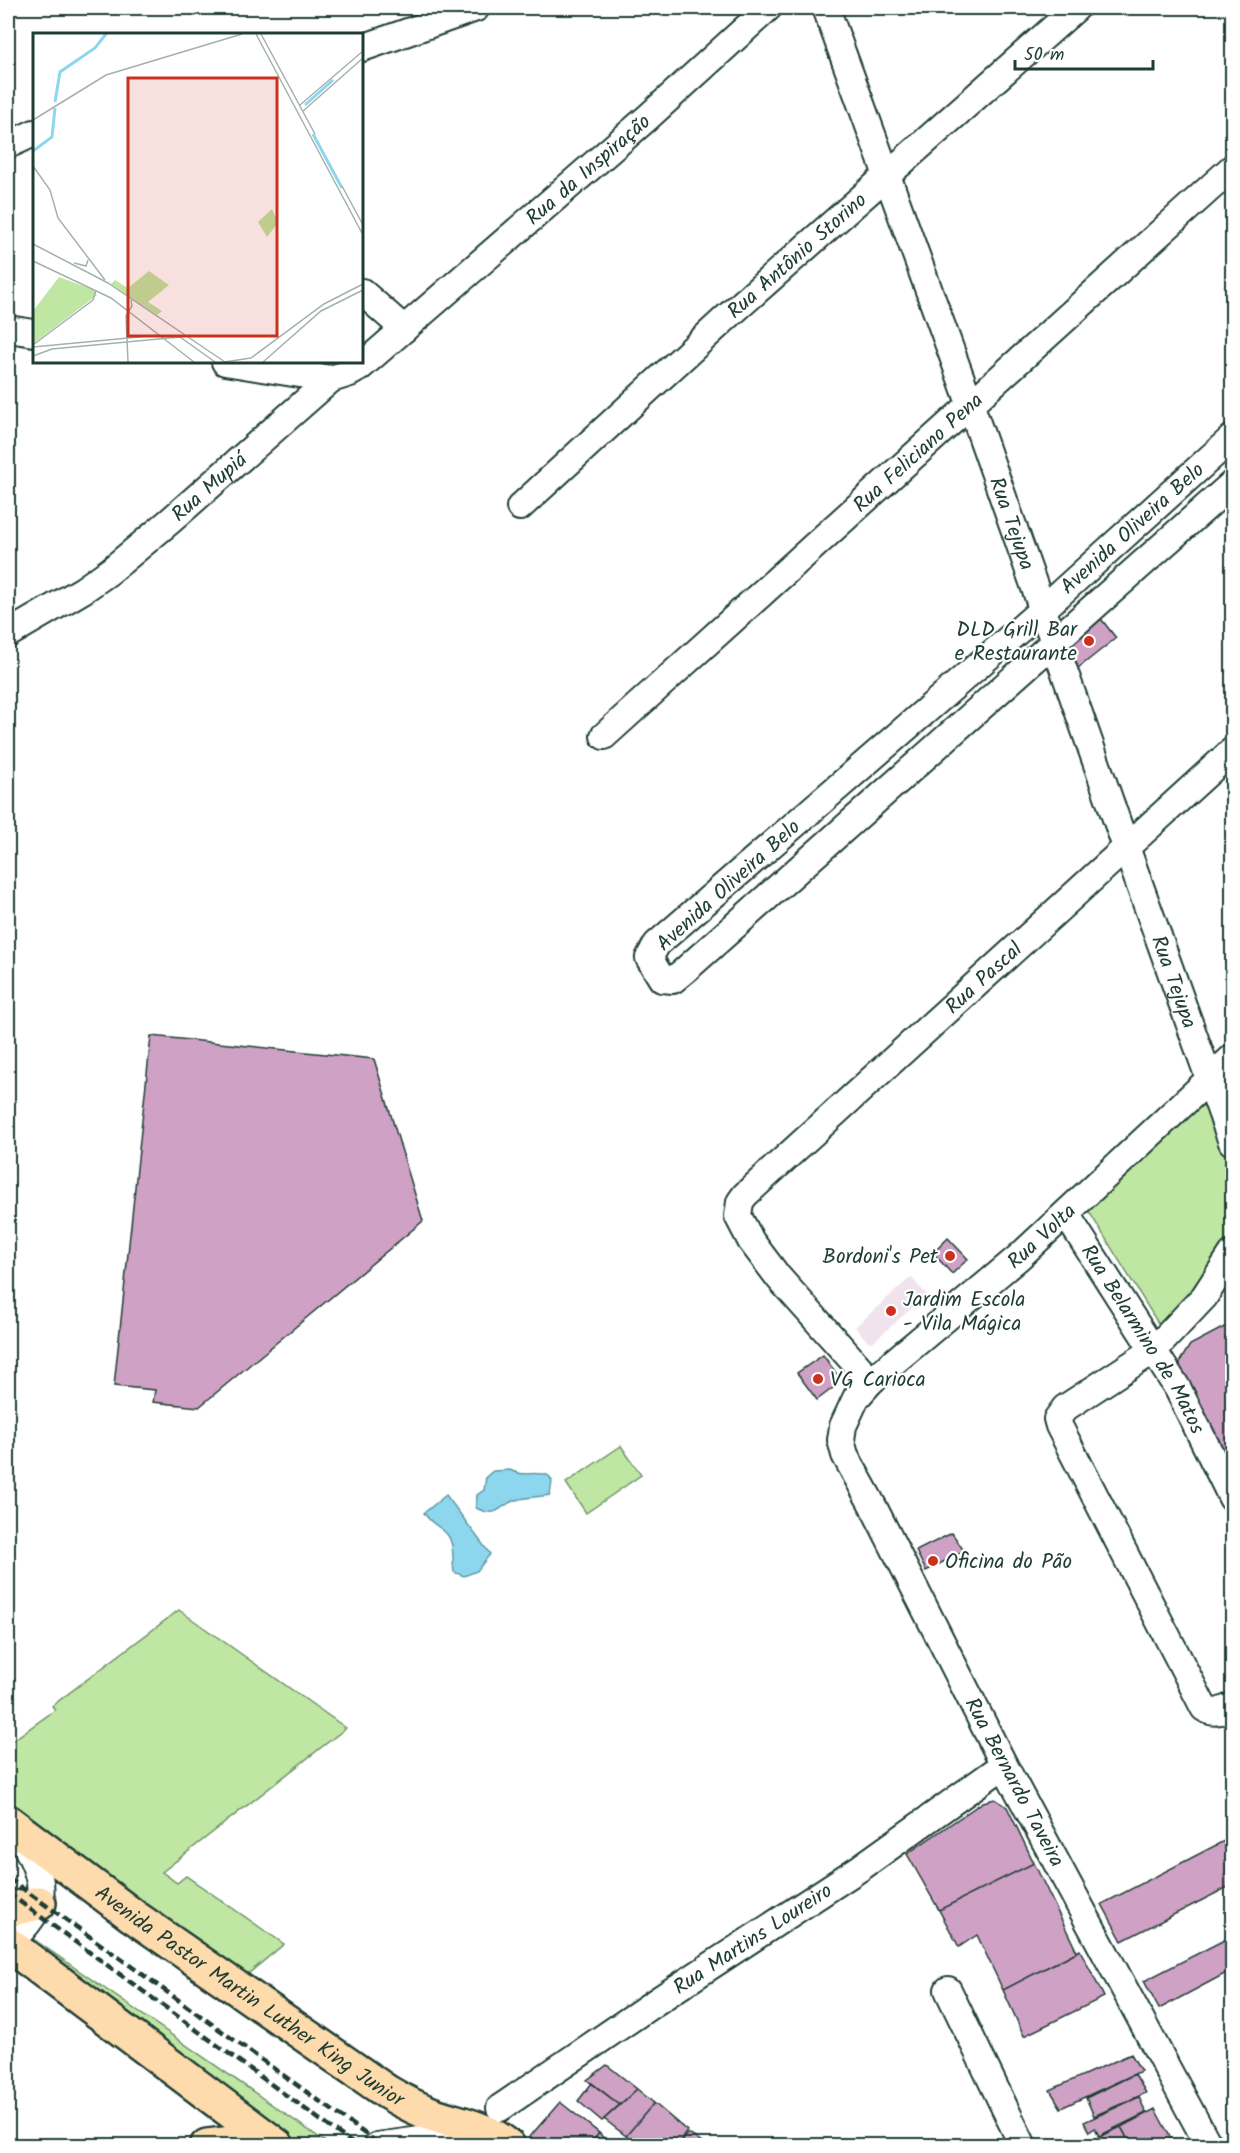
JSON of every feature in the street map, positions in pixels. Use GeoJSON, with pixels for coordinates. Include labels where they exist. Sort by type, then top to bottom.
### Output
{"type":"FeatureCollection","features":[{"type":"Feature","properties":{"kind":"main road","name":"Avenida Pastor Martin Luther King Junior"},"geometry":{"type":"LineString","coordinates":[[11,1824],[133,1917],[387,2092],[415,2108],[490,2133],[508,2145]]}},
{"type":"Feature","properties":{"kind":"main road"},"geometry":{"type":"LineString","coordinates":[[8,1910],[39,1903]]}},
{"type":"Feature","properties":{"kind":"main road"},"geometry":{"type":"LineString","coordinates":[[8,1944],[272,2142]]}},
{"type":"Feature","properties":{"kind":"main road"},"geometry":{"type":"LineString","coordinates":[[196,2145],[222,2105]]}},
{"type":"Feature","properties":{"kind":"main road"},"geometry":{"type":"LineString","coordinates":[[207,2145],[272,2142]]}},
{"type":"Feature","properties":{"kind":"street"},"geometry":{"type":"LineString","coordinates":[[363,48],[476,8]]}},
{"type":"Feature","properties":{"kind":"street","name":"Rua da Inspiração"},"geometry":{"type":"LineString","coordinates":[[404,328],[646,119],[768,8]]}},
{"type":"Feature","properties":{"kind":"street","name":"Rua Tejupa"},"geometry":{"type":"LineString","coordinates":[[826,8],[971,406],[1126,847],[1233,1142]]}},
{"type":"Feature","properties":{"kind":"street","name":"Rua Antônio Storino"},"geometry":{"type":"LineString","coordinates":[[520,507],[727,317],[1076,8]]}},
{"type":"Feature","properties":{"kind":"street"},"geometry":{"type":"LineString","coordinates":[[8,145],[33,132]]}},
{"type":"Feature","properties":{"kind":"street","name":"Rua Feliciano Pena"},"geometry":{"type":"LineString","coordinates":[[604,736],[1233,168]]}},
{"type":"Feature","properties":{"kind":"street"},"geometry":{"type":"LineString","coordinates":[[363,293],[404,328]]}},
{"type":"Feature","properties":{"kind":"street","name":"Rua Mupiá"},"geometry":{"type":"LineString","coordinates":[[15,625],[74,596],[110,571],[331,379],[359,368],[404,328]]}},
{"type":"Feature","properties":{"kind":"street"},"geometry":{"type":"LineString","coordinates":[[8,329],[33,333]]}},
{"type":"Feature","properties":{"kind":"street"},"geometry":{"type":"LineString","coordinates":[[231,363],[331,379]]}},
{"type":"Feature","properties":{"kind":"street","name":"Avenida Oliveira Belo"},"geometry":{"type":"LineString","coordinates":[[1233,438],[1042,610],[657,944],[649,958],[662,979],[673,980],[1233,484]]}},
{"type":"Feature","properties":{"kind":"street","name":"Rua Pascal"},"geometry":{"type":"LineString","coordinates":[[871,1381],[779,1278],[751,1241],[738,1216],[738,1208],[745,1195],[1233,751]]}},
{"type":"Feature","properties":{"kind":"street","name":"Rua Volta"},"geometry":{"type":"LineString","coordinates":[[848,1413],[856,1398],[871,1381],[1019,1257],[1233,1058]]}},
{"type":"Feature","properties":{"kind":"street","name":"Rua Belarmino de Matos"},"geometry":{"type":"LineString","coordinates":[[1066,1214],[1178,1389],[1233,1498]]}},
{"type":"Feature","properties":{"kind":"street"},"geometry":{"type":"LineString","coordinates":[[1233,1254],[1203,1297],[1154,1350],[1065,1408],[1058,1419],[1059,1426],[1204,1708],[1214,1712],[1233,1706]]}},
{"type":"Feature","properties":{"kind":"street","name":"Rua Bernardo Taveira"},"geometry":{"type":"LineString","coordinates":[[848,1413],[842,1440],[844,1455],[872,1504],[1004,1765],[1209,2145]]}},
{"type":"Feature","properties":{"kind":"street","name":"Rua Martins Loureiro"},"geometry":{"type":"LineString","coordinates":[[500,2108],[657,2001],[860,1868],[1004,1765]]}},
{"type":"Feature","properties":{"kind":"street"},"geometry":{"type":"LineString","coordinates":[[8,1944],[34,1916],[39,1903],[41,1883],[38,1870],[11,1824]]}},
{"type":"Feature","properties":{"kind":"street"},"geometry":{"type":"LineString","coordinates":[[948,1990],[1023,2145]]}},
{"type":"Feature","properties":{"kind":"street"},"geometry":{"type":"LineString","coordinates":[[377,2145],[420,2140],[465,2145]]}},
{"type":"Feature","properties":{"kind":"shaded area","name":"Jardim Escola - Vila Mágica"},"geometry":{"type":"Polygon","coordinates":[[[911,1277],[927,1295],[873,1342],[867,1341],[855,1327],[911,1277]]]}},
{"type":"Feature","properties":{"kind":"green space"},"geometry":{"type":"Polygon","coordinates":[[[1200,1095],[1215,1101],[1232,1157],[1232,1241],[1161,1328],[1083,1202],[1200,1095]]]}},
{"type":"Feature","properties":{"kind":"green space"},"geometry":{"type":"Polygon","coordinates":[[[621,1446],[641,1475],[586,1513],[566,1483],[621,1446]]]}},
{"type":"Feature","properties":{"kind":"green space"},"geometry":{"type":"Polygon","coordinates":[[[179,1610],[346,1728],[162,1872],[177,1883],[186,1876],[284,1944],[243,1978],[8,1817],[8,1744],[55,1710],[52,1706],[179,1610]]]}},
{"type":"Feature","properties":{"kind":"green space"},"geometry":{"type":"Polygon","coordinates":[[[22,1931],[327,2143],[277,2142],[16,1942],[22,1931]]]}},
{"type":"Feature","properties":{"kind":"water"},"geometry":{"type":"Polygon","coordinates":[[[510,1470],[549,1476],[552,1481],[550,1495],[516,1500],[494,1512],[476,1508],[477,1495],[484,1490],[486,1477],[493,1471],[510,1470]]]}},
{"type":"Feature","properties":{"kind":"water"},"geometry":{"type":"Polygon","coordinates":[[[446,1495],[490,1554],[477,1571],[464,1576],[454,1572],[449,1537],[424,1513],[446,1495]]]}},
{"type":"Feature","properties":{"kind":"building","name":"DLD Grill Bar e Restaurante"},"geometry":{"type":"Polygon","coordinates":[[[1098,615],[1116,638],[1077,669],[1062,645],[1098,615]]]}},
{"type":"Feature","properties":{"kind":"building"},"geometry":{"type":"Polygon","coordinates":[[[151,1036],[374,1059],[423,1221],[199,1407],[153,1402],[155,1390],[114,1386],[151,1036]]]}},
{"type":"Feature","properties":{"kind":"building","name":"Bordoni's Pet"},"geometry":{"type":"Polygon","coordinates":[[[948,1238],[968,1259],[952,1274],[933,1253],[948,1238]]]}},
{"type":"Feature","properties":{"kind":"building"},"geometry":{"type":"Polygon","coordinates":[[[1232,1323],[1232,1470],[1180,1371],[1180,1361],[1190,1345],[1232,1323]]]}},
{"type":"Feature","properties":{"kind":"building","name":"VG Carioca"},"geometry":{"type":"Polygon","coordinates":[[[823,1355],[836,1373],[837,1385],[817,1400],[797,1373],[823,1355]]]}},
{"type":"Feature","properties":{"kind":"building","name":"Oficina do Pão"},"geometry":{"type":"Polygon","coordinates":[[[952,1533],[964,1551],[926,1571],[916,1551],[952,1533]]]}},
{"type":"Feature","properties":{"kind":"building"},"geometry":{"type":"Polygon","coordinates":[[[995,1799],[1007,1807],[1034,1863],[939,1910],[907,1854],[983,1802],[995,1799]]]}},
{"type":"Feature","properties":{"kind":"building"},"geometry":{"type":"Polygon","coordinates":[[[1232,1836],[1232,1856],[1224,1841],[1232,1836]]]}},
{"type":"Feature","properties":{"kind":"building"},"geometry":{"type":"Polygon","coordinates":[[[1224,1841],[1232,1856],[1232,1885],[1122,1941],[1102,1904],[1224,1841]]]}},
{"type":"Feature","properties":{"kind":"building"},"geometry":{"type":"Polygon","coordinates":[[[1034,1863],[1077,1952],[1003,1990],[977,1935],[959,1947],[939,1910],[1034,1863]]]}},
{"type":"Feature","properties":{"kind":"building"},"geometry":{"type":"Polygon","coordinates":[[[1232,1936],[1232,1970],[1159,2009],[1144,1981],[1232,1936]]]}},
{"type":"Feature","properties":{"kind":"building"},"geometry":{"type":"Polygon","coordinates":[[[1080,1950],[1104,1997],[1024,2036],[1003,1990],[1080,1950]]]}},
{"type":"Feature","properties":{"kind":"building"},"geometry":{"type":"Polygon","coordinates":[[[1131,2054],[1141,2071],[1061,2108],[1050,2090],[1131,2054]]]}},
{"type":"Feature","properties":{"kind":"building"},"geometry":{"type":"Polygon","coordinates":[[[607,2065],[637,2089],[620,2105],[587,2080],[607,2065]]]}},
{"type":"Feature","properties":{"kind":"building"},"geometry":{"type":"Polygon","coordinates":[[[1135,2074],[1146,2093],[1094,2116],[1086,2098],[1135,2074]]]}},
{"type":"Feature","properties":{"kind":"building"},"geometry":{"type":"Polygon","coordinates":[[[592,2083],[620,2105],[602,2121],[578,2101],[592,2083]]]}},
{"type":"Feature","properties":{"kind":"building"},"geometry":{"type":"Polygon","coordinates":[[[637,2089],[654,2103],[626,2136],[604,2119],[637,2089]]]}},
{"type":"Feature","properties":{"kind":"building"},"geometry":{"type":"Polygon","coordinates":[[[1139,2097],[1146,2113],[1099,2136],[1095,2128],[1089,2132],[1084,2122],[1139,2097]]]}},
{"type":"Feature","properties":{"kind":"building"},"geometry":{"type":"Polygon","coordinates":[[[560,2102],[599,2133],[589,2146],[534,2146],[527,2140],[560,2102]]]}},
{"type":"Feature","properties":{"kind":"building"},"geometry":{"type":"Polygon","coordinates":[[[654,2103],[687,2131],[677,2146],[638,2146],[626,2136],[654,2103]]]}},
{"type":"Feature","properties":{"kind":"building"},"geometry":{"type":"Polygon","coordinates":[[[1155,2109],[1175,2146],[1132,2146],[1121,2127],[1155,2109]]]}},
{"type":"Feature","properties":{"kind":"building"},"geometry":{"type":"Polygon","coordinates":[[[1121,2127],[1131,2146],[1096,2146],[1093,2140],[1121,2127]]]}},
{"type":"Feature","properties":{"kind":"building"},"geometry":{"type":"Polygon","coordinates":[[[599,2133],[611,2146],[589,2146],[599,2133]]]}},
{"type":"Feature","properties":{"kind":"building"},"geometry":{"type":"Polygon","coordinates":[[[688,2133],[705,2145],[678,2146],[688,2133]]]}},
{"type":"Feature","properties":{"kind":"railway"},"geometry":{"type":"LineString","coordinates":[[8,1878],[382,2146]]}},
{"type":"Feature","properties":{"kind":"railway"},"geometry":{"type":"LineString","coordinates":[[8,1893],[356,2146]]}},
{"type":"Feature","properties":{"kind":"place","name":"DLD Grill Bar e Restaurante"},"geometry":{"type":"Point","coordinates":[1089,641]}},
{"type":"Feature","properties":{"kind":"place","name":"Bordoni's Pet"},"geometry":{"type":"Point","coordinates":[950,1256]}},
{"type":"Feature","properties":{"kind":"place","name":"Jardim Escola - Vila Mágica"},"geometry":{"type":"Point","coordinates":[891,1311]}},
{"type":"Feature","properties":{"kind":"place","name":"VG Carioca"},"geometry":{"type":"Point","coordinates":[818,1379]}},
{"type":"Feature","properties":{"kind":"place","name":"Oficina do Pão"},"geometry":{"type":"Point","coordinates":[933,1561]}}]}
